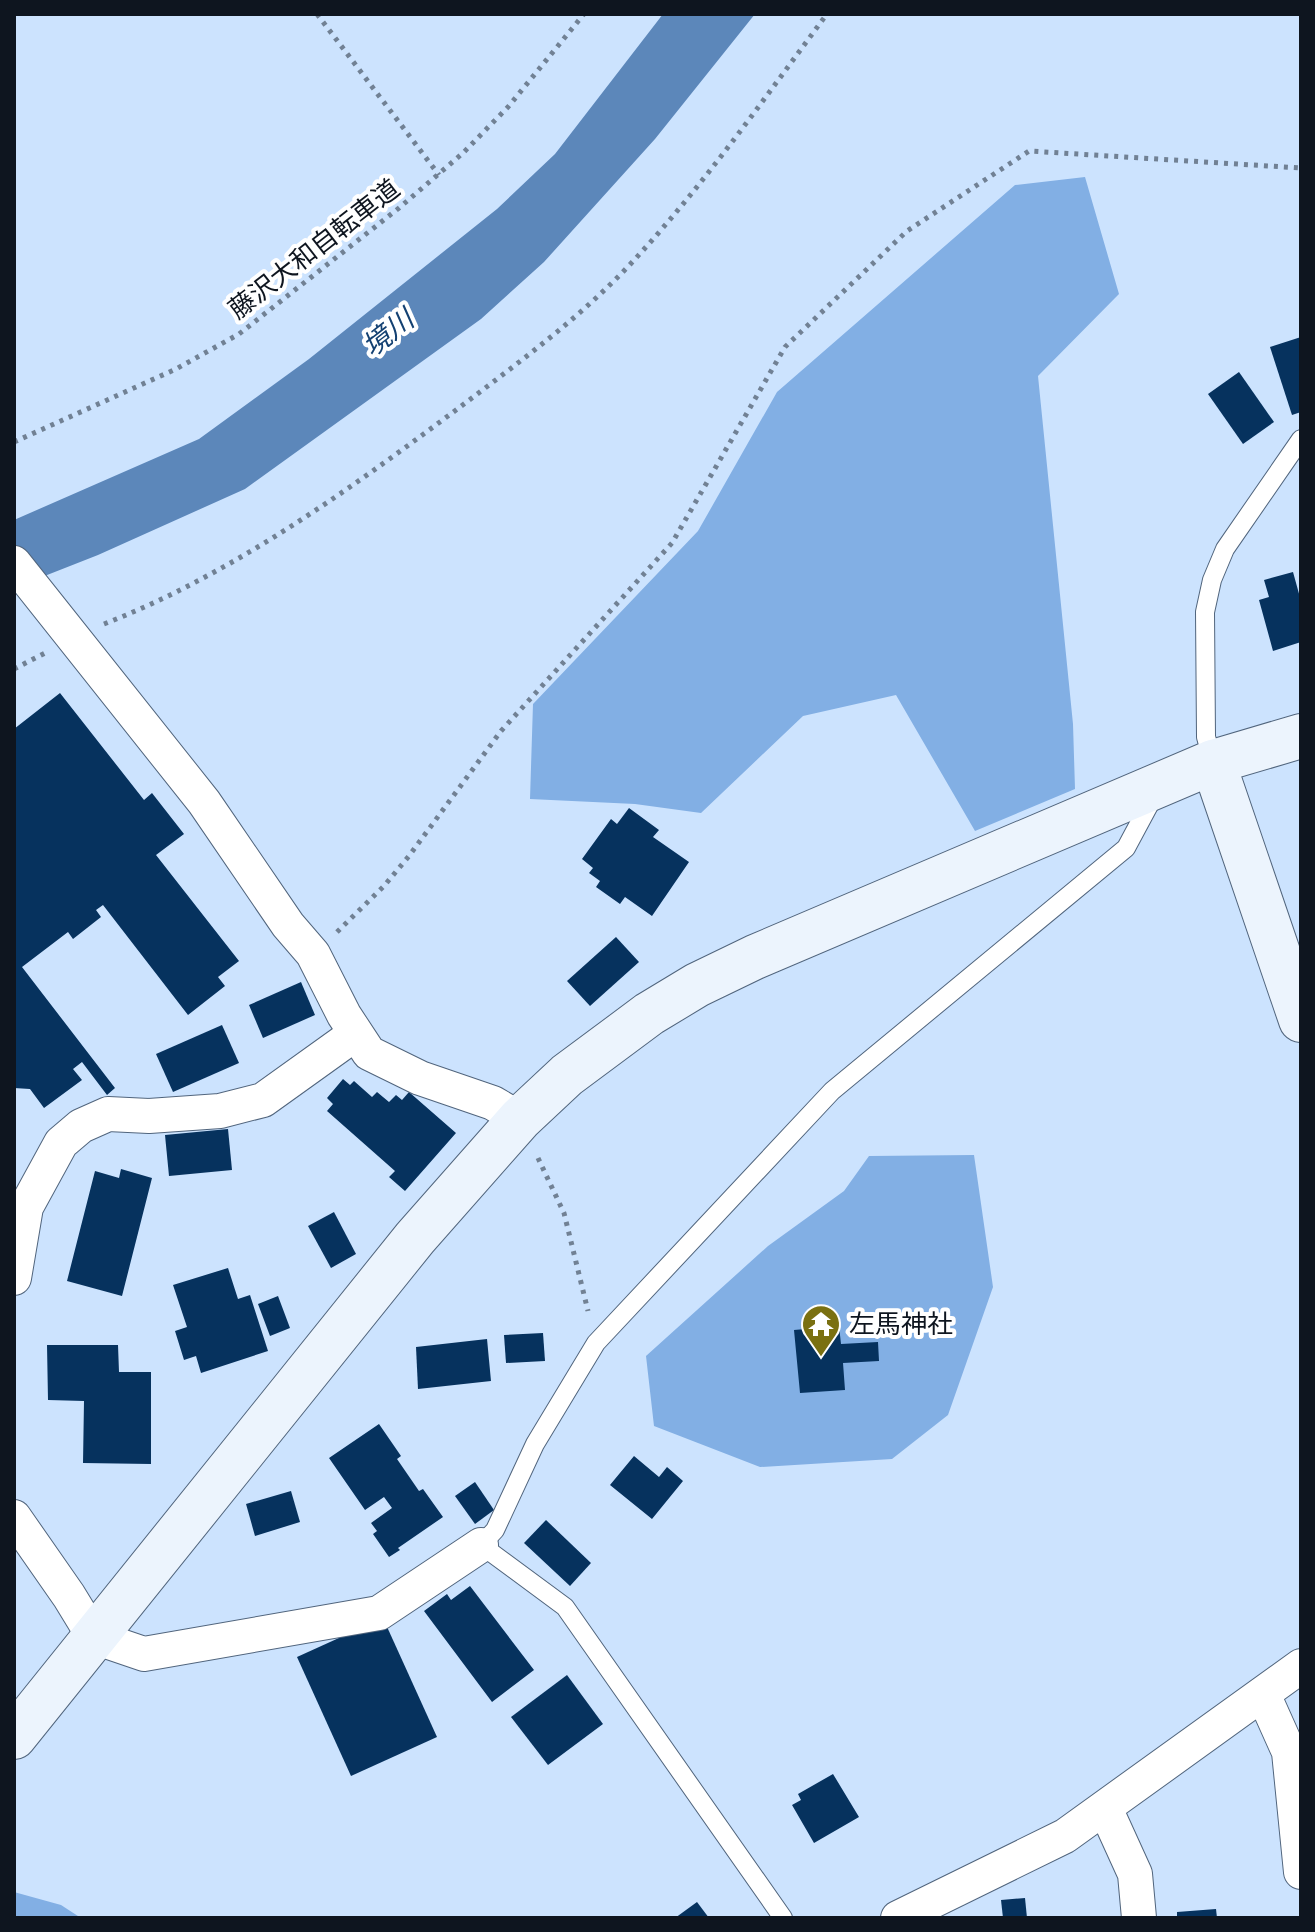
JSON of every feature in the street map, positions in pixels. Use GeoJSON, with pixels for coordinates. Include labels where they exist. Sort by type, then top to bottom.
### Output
{"type":"FeatureCollection","features":[{"type":"Feature","properties":{"kind":"street"},"geometry":{"type":"LineString","coordinates":[[14,563],[204,802],[288,925],[313,954],[355,1034],[369,1053],[420,1078],[493,1103],[520,1119]]}},
{"type":"Feature","properties":{"kind":"street"},"geometry":{"type":"LineString","coordinates":[[14,1737],[415,1238],[520,1119],[567,1075],[609,1042],[697,985],[755,957],[1213,762],[1301,736]]}},
{"type":"Feature","properties":{"kind":"street"},"geometry":{"type":"LineString","coordinates":[[1213,762],[1301,1020]]}},
{"type":"Feature","properties":{"kind":"street"},"geometry":{"type":"LineString","coordinates":[[14,1278],[20,1206],[61,1143],[81,1126],[108,1114],[149,1116],[220,1111],[263,1100],[355,1034]]}},
{"type":"Feature","properties":{"kind":"street"},"geometry":{"type":"LineString","coordinates":[[14,1517],[94,1637],[144,1654],[379,1613],[481,1545]]}},
{"type":"Feature","properties":{"kind":"street"},"geometry":{"type":"LineString","coordinates":[[898,1918],[949,1905],[1065,1836],[1301,1666]]}},
{"type":"Feature","properties":{"kind":"street"},"geometry":{"type":"LineString","coordinates":[[1263,1694],[1289,1752],[1301,1872]]}},
{"type":"Feature","properties":{"kind":"street"},"geometry":{"type":"LineString","coordinates":[[1105,1808],[1135,1874],[1139,1918]]}},
{"type":"Feature","properties":{"kind":"lane"},"geometry":{"type":"LineString","coordinates":[[1213,762],[1206,737],[1205,627],[1212,580],[1225,549],[1301,439]]}},
{"type":"Feature","properties":{"kind":"lane"},"geometry":{"type":"LineString","coordinates":[[783,1918],[565,1607],[481,1545],[495,1530],[535,1444],[596,1343],[832,1091],[1126,848],[1160,784]]}},
{"type":"Feature","properties":{"kind":"path"},"geometry":{"type":"LineString","coordinates":[[317,14],[439,175]]}},
{"type":"Feature","properties":{"kind":"path","name":"藤沢大和自転車道"},"geometry":{"type":"LineString","coordinates":[[14,442],[205,355],[239,334],[439,175],[508,107],[584,14]]}},
{"type":"Feature","properties":{"kind":"path"},"geometry":{"type":"LineString","coordinates":[[67,630],[149,607],[275,538],[399,453],[545,343],[636,259],[717,161],[827,14]]}},
{"type":"Feature","properties":{"kind":"path"},"geometry":{"type":"LineString","coordinates":[[313,954],[384,886],[501,731],[672,543],[785,347],[907,231],[1029,151],[1301,168]]}},
{"type":"Feature","properties":{"kind":"path"},"geometry":{"type":"LineString","coordinates":[[520,1119],[564,1213],[596,1343]]}},
{"type":"Feature","properties":{"kind":"shaded area"},"geometry":{"type":"Polygon","coordinates":[[[1085,177],[1119,294],[1038,376],[1073,724],[1075,789],[975,831],[896,695],[803,716],[701,813],[635,804],[530,799],[533,704],[698,531],[777,392],[1015,185],[1085,177]]]}},
{"type":"Feature","properties":{"kind":"shaded area"},"geometry":{"type":"Polygon","coordinates":[[[974,1155],[993,1287],[948,1415],[892,1459],[760,1467],[654,1426],[646,1356],[768,1246],[844,1191],[869,1156],[974,1155]]]}},
{"type":"Feature","properties":{"kind":"shaded area"},"geometry":{"type":"Polygon","coordinates":[[[14,1892],[61,1905],[81,1918],[14,1918],[14,1892]]]}},
{"type":"Feature","properties":{"kind":"water","name":"境川"},"geometry":{"type":"Polygon","coordinates":[[[663,14],[755,14],[655,139],[544,262],[481,319],[245,489],[98,555],[14,588],[14,520],[199,439],[309,359],[497,209],[555,154],[663,14]]]}},
{"type":"Feature","properties":{"kind":"building"},"geometry":{"type":"Polygon","coordinates":[[[1301,337],[1301,412],[1292,415],[1270,347],[1301,337]]]}},
{"type":"Feature","properties":{"kind":"building"},"geometry":{"type":"Polygon","coordinates":[[[1239,372],[1274,422],[1243,444],[1208,394],[1239,372]]]}},
{"type":"Feature","properties":{"kind":"building"},"geometry":{"type":"Polygon","coordinates":[[[1293,572],[1301,601],[1301,642],[1273,651],[1259,600],[1269,597],[1264,580],[1293,572]]]}},
{"type":"Feature","properties":{"kind":"building"},"geometry":{"type":"Polygon","coordinates":[[[60,693],[144,800],[152,793],[184,834],[156,855],[239,961],[218,977],[225,986],[188,1015],[103,905],[96,910],[101,917],[73,939],[68,932],[22,967],[115,1088],[107,1095],[82,1062],[73,1069],[82,1080],[44,1108],[30,1089],[14,1088],[14,729],[60,693]]]}},
{"type":"Feature","properties":{"kind":"building"},"geometry":{"type":"Polygon","coordinates":[[[629,808],[659,830],[653,837],[689,862],[652,916],[625,897],[620,904],[596,887],[600,881],[589,873],[593,868],[582,859],[611,819],[617,824],[629,808]]]}},
{"type":"Feature","properties":{"kind":"building"},"geometry":{"type":"Polygon","coordinates":[[[616,937],[639,962],[590,1006],[567,981],[616,937]]]}},
{"type":"Feature","properties":{"kind":"building"},"geometry":{"type":"Polygon","coordinates":[[[301,982],[315,1015],[263,1038],[249,1005],[301,982]]]}},
{"type":"Feature","properties":{"kind":"building"},"geometry":{"type":"Polygon","coordinates":[[[222,1025],[239,1063],[173,1092],[156,1054],[222,1025]]]}},
{"type":"Feature","properties":{"kind":"building"},"geometry":{"type":"Polygon","coordinates":[[[343,1079],[350,1085],[354,1081],[372,1097],[377,1092],[389,1102],[396,1095],[402,1100],[409,1092],[456,1133],[405,1191],[389,1177],[395,1171],[327,1111],[333,1104],[327,1098],[343,1079]]]}},
{"type":"Feature","properties":{"kind":"building"},"geometry":{"type":"Polygon","coordinates":[[[228,1129],[232,1170],[169,1176],[165,1135],[228,1129]]]}},
{"type":"Feature","properties":{"kind":"building"},"geometry":{"type":"Polygon","coordinates":[[[121,1169],[152,1178],[122,1296],[67,1281],[95,1171],[119,1178],[121,1169]]]}},
{"type":"Feature","properties":{"kind":"building"},"geometry":{"type":"Polygon","coordinates":[[[334,1212],[356,1254],[331,1268],[308,1226],[334,1212]]]}},
{"type":"Feature","properties":{"kind":"building"},"geometry":{"type":"Polygon","coordinates":[[[228,1268],[238,1299],[250,1295],[268,1351],[201,1373],[196,1356],[184,1360],[175,1331],[187,1327],[173,1285],[228,1268]]]}},
{"type":"Feature","properties":{"kind":"building"},"geometry":{"type":"Polygon","coordinates":[[[278,1296],[290,1328],[270,1336],[258,1304],[278,1296]]]}},
{"type":"Feature","properties":{"kind":"building"},"geometry":{"type":"Polygon","coordinates":[[[839,1326],[841,1344],[878,1342],[879,1361],[843,1363],[845,1390],[800,1393],[794,1330],[839,1326]]]}},
{"type":"Feature","properties":{"kind":"building"},"geometry":{"type":"Polygon","coordinates":[[[543,1333],[545,1361],[506,1363],[504,1335],[543,1333]]]}},
{"type":"Feature","properties":{"kind":"building"},"geometry":{"type":"Polygon","coordinates":[[[487,1339],[491,1381],[418,1389],[416,1347],[487,1339]]]}},
{"type":"Feature","properties":{"kind":"building"},"geometry":{"type":"Polygon","coordinates":[[[47,1345],[118,1345],[119,1372],[151,1372],[151,1464],[83,1463],[84,1401],[48,1400],[47,1345]]]}},
{"type":"Feature","properties":{"kind":"building"},"geometry":{"type":"Polygon","coordinates":[[[379,1424],[401,1456],[397,1459],[419,1491],[423,1489],[443,1517],[389,1557],[373,1534],[377,1531],[371,1523],[392,1508],[384,1497],[365,1510],[329,1458],[379,1424]]]}},
{"type":"Feature","properties":{"kind":"building"},"geometry":{"type":"Polygon","coordinates":[[[634,1456],[659,1477],[667,1467],[683,1481],[652,1519],[610,1485],[634,1456]]]}},
{"type":"Feature","properties":{"kind":"building"},"geometry":{"type":"Polygon","coordinates":[[[475,1482],[494,1510],[475,1524],[455,1496],[475,1482]]]}},
{"type":"Feature","properties":{"kind":"building"},"geometry":{"type":"Polygon","coordinates":[[[291,1491],[300,1522],[255,1536],[246,1504],[291,1491]]]}},
{"type":"Feature","properties":{"kind":"building"},"geometry":{"type":"Polygon","coordinates":[[[546,1520],[591,1563],[570,1586],[524,1543],[546,1520]]]}},
{"type":"Feature","properties":{"kind":"building"},"geometry":{"type":"Polygon","coordinates":[[[470,1586],[534,1670],[492,1702],[424,1611],[447,1594],[451,1600],[470,1586]]]}},
{"type":"Feature","properties":{"kind":"building"},"geometry":{"type":"Polygon","coordinates":[[[383,1618],[437,1737],[351,1776],[297,1657],[383,1618]]]}},
{"type":"Feature","properties":{"kind":"building"},"geometry":{"type":"Polygon","coordinates":[[[567,1675],[603,1724],[548,1765],[511,1717],[567,1675]]]}},
{"type":"Feature","properties":{"kind":"building"},"geometry":{"type":"Polygon","coordinates":[[[833,1774],[859,1817],[814,1843],[792,1805],[801,1800],[798,1794],[833,1774]]]}},
{"type":"Feature","properties":{"kind":"building"},"geometry":{"type":"Polygon","coordinates":[[[1025,1898],[1027,1918],[1003,1918],[1001,1900],[1025,1898]]]}},
{"type":"Feature","properties":{"kind":"building"},"geometry":{"type":"Polygon","coordinates":[[[697,1902],[709,1918],[675,1918],[697,1902]]]}},
{"type":"Feature","properties":{"kind":"building"},"geometry":{"type":"Polygon","coordinates":[[[1216,1909],[1217,1918],[1177,1918],[1177,1912],[1216,1909]]]}},
{"type":"Feature","properties":{"kind":"place","name":"左馬神社"},"geometry":{"type":"Point","coordinates":[821,1358]}}]}
